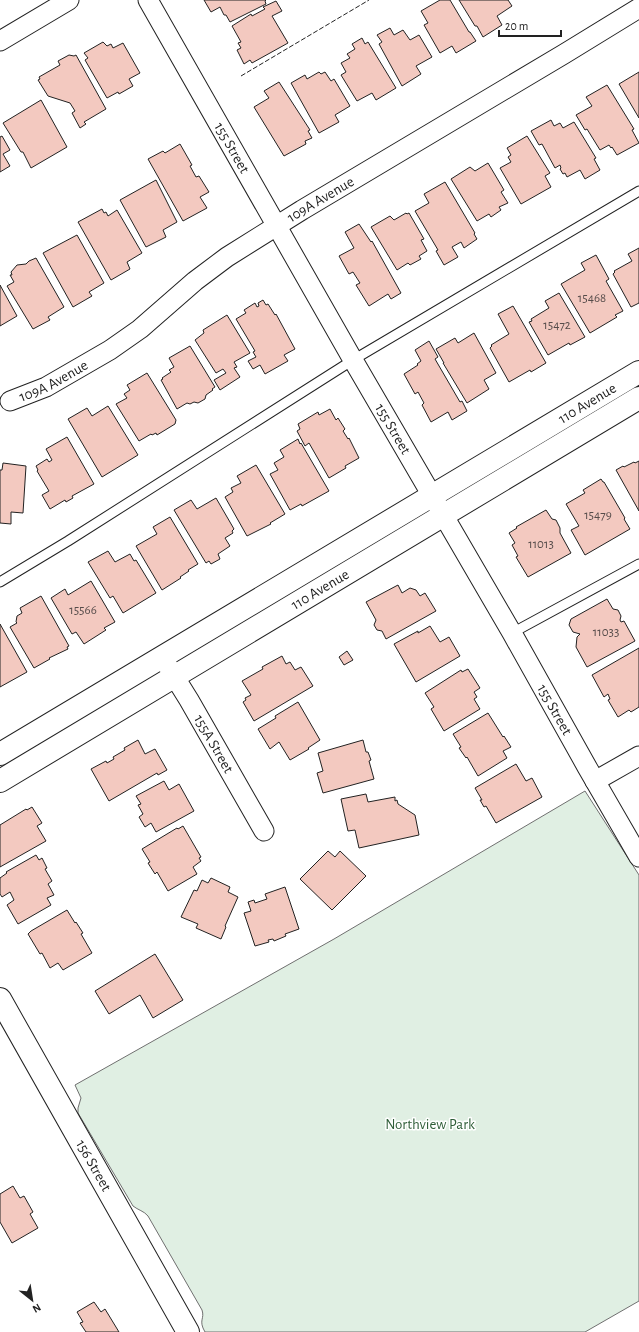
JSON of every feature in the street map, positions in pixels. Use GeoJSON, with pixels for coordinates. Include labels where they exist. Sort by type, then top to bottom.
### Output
{"type":"FeatureCollection","features":[{"type":"Feature","properties":{"kind":"street"},"geometry":{"type":"LineString","coordinates":[[0,41],[69,0]]}},
{"type":"Feature","properties":{"kind":"street","name":"155 Street"},"geometry":{"type":"LineString","coordinates":[[148,0],[353,360],[512,633],[639,858]]}},
{"type":"Feature","properties":{"kind":"street","name":"109A Avenue"},"geometry":{"type":"LineString","coordinates":[[10,401],[46,388],[126,340],[140,330],[210,268],[276,226],[639,8]]}},
{"type":"Feature","properties":{"kind":"street","name":"110 Avenue"},"geometry":{"type":"LineString","coordinates":[[0,754],[639,372]]}},
{"type":"Feature","properties":{"kind":"street","name":"110 Avenue"},"geometry":{"type":"LineString","coordinates":[[0,781],[639,398]]}},
{"type":"Feature","properties":{"kind":"street","name":"155A Street"},"geometry":{"type":"LineString","coordinates":[[162,657],[189,700],[264,831]]}},
{"type":"Feature","properties":{"kind":"street"},"geometry":{"type":"LineString","coordinates":[[595,781],[639,756]]}},
{"type":"Feature","properties":{"kind":"street","name":"156 Street"},"geometry":{"type":"LineString","coordinates":[[0,999],[188,1332]]}},
{"type":"Feature","properties":{"kind":"lane"},"geometry":{"type":"LineString","coordinates":[[0,582],[353,360],[639,190]]}},
{"type":"Feature","properties":{"kind":"lane"},"geometry":{"type":"LineString","coordinates":[[512,633],[639,564]]}},
{"type":"Feature","properties":{"kind":"green space","name":"Northview Park"},"geometry":{"type":"Polygon","coordinates":[[[585,791],[639,875],[639,1301],[585,1332],[205,1332],[202,1325],[202,1310],[148,1216],[133,1206],[78,1113],[81,1098],[75,1085],[334,939],[585,791]]]}},
{"type":"Feature","properties":{"kind":"building"},"geometry":{"type":"Polygon","coordinates":[[[204,0],[266,0],[266,4],[230,22],[220,7],[211,12],[204,0]]]}},
{"type":"Feature","properties":{"kind":"building"},"geometry":{"type":"Polygon","coordinates":[[[440,0],[450,0],[476,41],[456,53],[452,46],[440,53],[424,25],[428,23],[421,11],[440,0]]]}},
{"type":"Feature","properties":{"kind":"building"},"geometry":{"type":"Polygon","coordinates":[[[459,0],[508,0],[512,6],[497,16],[502,25],[483,37],[459,0]]]}},
{"type":"Feature","properties":{"kind":"building"},"geometry":{"type":"Polygon","coordinates":[[[276,1],[282,11],[272,16],[288,43],[252,63],[250,60],[244,64],[237,50],[241,48],[238,43],[241,42],[232,26],[251,14],[252,16],[265,9],[263,7],[276,1]]]}},
{"type":"Feature","properties":{"kind":"building"},"geometry":{"type":"Polygon","coordinates":[[[390,28],[394,35],[403,30],[410,40],[419,35],[432,57],[416,66],[421,74],[402,86],[379,44],[382,42],[377,35],[390,28]]]}},
{"type":"Feature","properties":{"kind":"building"},"geometry":{"type":"Polygon","coordinates":[[[362,38],[365,44],[368,42],[396,88],[376,100],[372,93],[357,101],[341,75],[346,72],[341,63],[350,58],[347,54],[355,49],[352,44],[362,38]]]}},
{"type":"Feature","properties":{"kind":"building"},"geometry":{"type":"Polygon","coordinates":[[[103,42],[107,46],[111,44],[113,48],[123,43],[140,73],[129,79],[133,86],[119,94],[118,92],[107,98],[85,60],[88,58],[84,53],[103,42]]]}},
{"type":"Feature","properties":{"kind":"building"},"geometry":{"type":"Polygon","coordinates":[[[69,55],[76,55],[106,109],[84,122],[86,124],[80,128],[72,113],[75,111],[70,103],[48,96],[38,80],[40,79],[39,77],[60,65],[58,61],[69,55]]]}},
{"type":"Feature","properties":{"kind":"building"},"geometry":{"type":"Polygon","coordinates":[[[319,72],[321,74],[325,72],[331,81],[334,79],[350,106],[335,115],[339,122],[319,133],[291,83],[305,75],[307,79],[319,72]]]}},
{"type":"Feature","properties":{"kind":"building"},"geometry":{"type":"Polygon","coordinates":[[[639,72],[639,118],[619,84],[639,72]]]}},
{"type":"Feature","properties":{"kind":"building"},"geometry":{"type":"Polygon","coordinates":[[[279,82],[310,130],[308,131],[312,138],[305,141],[306,144],[284,156],[254,107],[269,98],[264,91],[279,82]]]}},
{"type":"Feature","properties":{"kind":"building"},"geometry":{"type":"Polygon","coordinates":[[[607,85],[634,129],[632,130],[639,143],[617,155],[609,145],[600,150],[576,115],[592,106],[586,97],[607,85]]]}},
{"type":"Feature","properties":{"kind":"building"},"geometry":{"type":"Polygon","coordinates":[[[41,100],[67,147],[31,168],[23,152],[21,152],[3,123],[41,100]]]}},
{"type":"Feature","properties":{"kind":"building"},"geometry":{"type":"Polygon","coordinates":[[[551,120],[554,126],[560,123],[563,128],[574,122],[596,158],[594,159],[600,170],[585,179],[580,170],[567,177],[560,169],[560,165],[555,168],[542,144],[539,145],[531,131],[551,120]]]}},
{"type":"Feature","properties":{"kind":"building"},"geometry":{"type":"Polygon","coordinates":[[[2,136],[10,150],[3,154],[10,166],[0,172],[0,137],[2,136]]]}},
{"type":"Feature","properties":{"kind":"building"},"geometry":{"type":"Polygon","coordinates":[[[527,136],[550,173],[545,176],[551,187],[521,204],[500,168],[511,162],[508,157],[511,155],[507,148],[527,136]]]}},
{"type":"Feature","properties":{"kind":"building"},"geometry":{"type":"Polygon","coordinates":[[[180,144],[192,165],[190,166],[196,177],[199,176],[209,192],[200,197],[207,208],[183,221],[148,159],[163,151],[165,153],[180,144]]]}},
{"type":"Feature","properties":{"kind":"building"},"geometry":{"type":"Polygon","coordinates":[[[488,163],[504,190],[501,192],[508,203],[499,207],[501,210],[491,217],[489,214],[477,221],[451,179],[470,167],[475,171],[488,163]]]}},
{"type":"Feature","properties":{"kind":"building"},"geometry":{"type":"Polygon","coordinates":[[[156,180],[177,222],[163,230],[166,237],[146,247],[120,200],[156,180]]]}},
{"type":"Feature","properties":{"kind":"building"},"geometry":{"type":"Polygon","coordinates":[[[445,182],[477,239],[464,248],[461,242],[452,247],[458,257],[444,265],[436,251],[438,250],[415,211],[429,203],[424,194],[445,182]]]}},
{"type":"Feature","properties":{"kind":"building"},"geometry":{"type":"Polygon","coordinates":[[[102,209],[108,216],[117,210],[142,253],[127,262],[130,269],[111,280],[78,222],[102,209]]]}},
{"type":"Feature","properties":{"kind":"building"},"geometry":{"type":"Polygon","coordinates":[[[406,213],[409,213],[424,239],[421,240],[427,251],[419,256],[421,259],[410,265],[408,263],[397,270],[371,227],[390,216],[394,220],[406,213]]]}},
{"type":"Feature","properties":{"kind":"building"},"geometry":{"type":"Polygon","coordinates":[[[359,224],[371,242],[372,241],[401,293],[391,299],[388,294],[369,306],[356,285],[360,283],[353,272],[349,274],[339,256],[354,248],[345,232],[359,224]]]}},
{"type":"Feature","properties":{"kind":"building"},"geometry":{"type":"Polygon","coordinates":[[[77,235],[104,283],[89,292],[92,296],[73,307],[43,253],[77,235]]]}},
{"type":"Feature","properties":{"kind":"building"},"geometry":{"type":"Polygon","coordinates":[[[639,248],[639,303],[631,307],[613,274],[615,272],[614,271],[632,261],[628,254],[639,248]]]}},
{"type":"Feature","properties":{"kind":"building"},"geometry":{"type":"Polygon","coordinates":[[[596,255],[609,279],[606,281],[623,311],[615,315],[617,317],[590,333],[561,284],[585,270],[581,263],[596,255]]]}},
{"type":"Feature","properties":{"kind":"building"},"geometry":{"type":"Polygon","coordinates":[[[36,258],[64,307],[48,317],[50,320],[33,329],[7,286],[14,282],[10,275],[12,275],[11,272],[17,265],[26,264],[36,258]]]}},
{"type":"Feature","properties":{"kind":"building"},"geometry":{"type":"Polygon","coordinates":[[[0,285],[17,316],[0,326],[0,285]]]}},
{"type":"Feature","properties":{"kind":"building"},"geometry":{"type":"Polygon","coordinates":[[[559,293],[585,337],[570,345],[569,343],[548,355],[529,322],[532,321],[531,319],[549,308],[545,301],[559,293]]]}},
{"type":"Feature","properties":{"kind":"building"},"geometry":{"type":"Polygon","coordinates":[[[263,300],[266,305],[268,304],[275,315],[276,314],[295,349],[284,355],[288,361],[265,374],[260,365],[253,369],[248,361],[256,357],[253,352],[255,351],[236,319],[246,313],[244,310],[255,303],[257,307],[259,306],[258,303],[263,300]]]}},
{"type":"Feature","properties":{"kind":"building"},"geometry":{"type":"Polygon","coordinates":[[[513,306],[546,363],[509,382],[490,348],[492,346],[491,345],[509,334],[498,314],[513,306]]]}},
{"type":"Feature","properties":{"kind":"building"},"geometry":{"type":"Polygon","coordinates":[[[227,315],[250,353],[234,362],[237,367],[234,368],[240,377],[220,390],[214,380],[226,373],[223,369],[216,373],[195,340],[204,333],[203,330],[227,315]]]}},
{"type":"Feature","properties":{"kind":"building"},"geometry":{"type":"Polygon","coordinates":[[[474,333],[496,373],[484,380],[489,389],[467,403],[436,349],[455,338],[458,343],[474,333]]]}},
{"type":"Feature","properties":{"kind":"building"},"geometry":{"type":"Polygon","coordinates":[[[429,341],[438,357],[435,359],[460,402],[462,401],[467,411],[452,420],[448,412],[431,422],[422,405],[424,403],[418,392],[415,394],[404,374],[418,365],[417,364],[421,361],[415,350],[429,341]]]}},
{"type":"Feature","properties":{"kind":"building"},"geometry":{"type":"Polygon","coordinates":[[[190,346],[215,387],[206,395],[205,399],[198,403],[187,403],[177,409],[161,380],[171,372],[169,370],[174,367],[169,358],[190,346]]]}},
{"type":"Feature","properties":{"kind":"building"},"geometry":{"type":"Polygon","coordinates":[[[147,373],[176,420],[175,424],[157,435],[156,433],[151,434],[139,441],[116,404],[127,398],[124,394],[130,390],[127,385],[147,373]]]}},
{"type":"Feature","properties":{"kind":"building"},"geometry":{"type":"Polygon","coordinates":[[[108,406],[138,455],[102,477],[68,419],[87,408],[92,416],[108,406]]]}},
{"type":"Feature","properties":{"kind":"building"},"geometry":{"type":"Polygon","coordinates":[[[330,409],[336,420],[338,418],[345,429],[343,431],[348,439],[349,438],[359,458],[329,478],[309,443],[305,446],[297,431],[300,429],[298,424],[318,412],[319,415],[330,409]]]}},
{"type":"Feature","properties":{"kind":"building"},"geometry":{"type":"Polygon","coordinates":[[[67,437],[94,484],[72,496],[73,498],[66,502],[65,500],[50,509],[42,495],[49,491],[37,471],[36,466],[47,459],[49,462],[52,460],[46,449],[67,437]]]}},
{"type":"Feature","properties":{"kind":"building"},"geometry":{"type":"Polygon","coordinates":[[[298,439],[329,491],[302,506],[301,504],[290,510],[270,474],[278,470],[274,463],[284,457],[280,450],[298,439]]]}},
{"type":"Feature","properties":{"kind":"building"},"geometry":{"type":"Polygon","coordinates":[[[639,461],[639,511],[616,470],[639,461]]]}},
{"type":"Feature","properties":{"kind":"building"},"geometry":{"type":"Polygon","coordinates":[[[3,463],[26,466],[23,513],[11,512],[11,524],[0,523],[0,470],[2,470],[3,463]]]}},
{"type":"Feature","properties":{"kind":"building"},"geometry":{"type":"Polygon","coordinates":[[[256,465],[285,514],[270,523],[271,524],[247,536],[225,497],[233,492],[231,488],[241,483],[237,476],[256,465]]]}},
{"type":"Feature","properties":{"kind":"building"},"geometry":{"type":"Polygon","coordinates":[[[601,479],[630,529],[585,555],[571,530],[579,526],[566,504],[585,493],[583,490],[601,479]]]}},
{"type":"Feature","properties":{"kind":"building"},"geometry":{"type":"Polygon","coordinates":[[[216,498],[234,529],[232,531],[233,533],[225,538],[230,546],[218,554],[220,559],[211,564],[209,561],[206,563],[174,510],[191,500],[197,509],[216,498]]]}},
{"type":"Feature","properties":{"kind":"building"},"geometry":{"type":"Polygon","coordinates":[[[546,510],[552,519],[556,520],[560,528],[560,533],[571,553],[528,577],[516,557],[518,556],[512,545],[515,543],[509,533],[517,528],[516,527],[546,510]]]}},
{"type":"Feature","properties":{"kind":"building"},"geometry":{"type":"Polygon","coordinates":[[[170,517],[198,564],[188,570],[189,571],[180,577],[181,578],[162,590],[136,546],[157,534],[153,527],[170,517]]]}},
{"type":"Feature","properties":{"kind":"building"},"geometry":{"type":"Polygon","coordinates":[[[108,551],[115,562],[130,554],[134,561],[136,560],[156,593],[123,613],[113,596],[110,598],[88,562],[108,551]]]}},
{"type":"Feature","properties":{"kind":"building"},"geometry":{"type":"Polygon","coordinates":[[[91,581],[115,622],[104,628],[106,630],[84,644],[76,632],[72,634],[51,598],[65,589],[68,595],[91,581]]]}},
{"type":"Feature","properties":{"kind":"building"},"geometry":{"type":"Polygon","coordinates":[[[398,585],[402,593],[410,588],[416,590],[420,596],[425,593],[436,611],[386,639],[382,631],[377,630],[374,625],[376,620],[366,602],[398,585]]]}},
{"type":"Feature","properties":{"kind":"building"},"geometry":{"type":"Polygon","coordinates":[[[41,596],[69,646],[67,647],[68,649],[49,658],[50,659],[34,668],[10,627],[17,623],[17,616],[22,613],[20,608],[41,596]]]}},
{"type":"Feature","properties":{"kind":"building"},"geometry":{"type":"Polygon","coordinates":[[[607,599],[613,609],[618,610],[621,616],[621,622],[624,621],[635,641],[587,667],[576,647],[577,637],[580,634],[573,632],[569,625],[571,619],[607,599]]]}},
{"type":"Feature","properties":{"kind":"building"},"geometry":{"type":"Polygon","coordinates":[[[0,624],[27,672],[0,687],[0,624]]]}},
{"type":"Feature","properties":{"kind":"building"},"geometry":{"type":"Polygon","coordinates":[[[430,626],[440,642],[449,637],[460,656],[416,682],[394,644],[430,626]]]}},
{"type":"Feature","properties":{"kind":"building"},"geometry":{"type":"Polygon","coordinates":[[[639,648],[639,707],[631,712],[629,710],[618,717],[608,700],[610,699],[608,694],[604,697],[592,675],[639,648]]]}},
{"type":"Feature","properties":{"kind":"building"},"geometry":{"type":"Polygon","coordinates":[[[347,651],[353,660],[344,665],[339,657],[347,651]]]}},
{"type":"Feature","properties":{"kind":"building"},"geometry":{"type":"Polygon","coordinates":[[[282,656],[286,664],[290,662],[295,670],[301,667],[313,686],[254,721],[243,702],[246,700],[245,698],[251,695],[242,681],[263,669],[262,667],[282,656]]]}},
{"type":"Feature","properties":{"kind":"building"},"geometry":{"type":"Polygon","coordinates":[[[468,669],[480,688],[474,692],[477,697],[474,699],[480,709],[444,731],[431,709],[434,707],[425,693],[461,670],[462,672],[468,669]]]}},
{"type":"Feature","properties":{"kind":"building"},"geometry":{"type":"Polygon","coordinates":[[[298,702],[320,740],[308,748],[309,749],[290,760],[279,742],[270,749],[258,729],[276,718],[275,716],[298,702]]]}},
{"type":"Feature","properties":{"kind":"building"},"geometry":{"type":"Polygon","coordinates":[[[488,713],[511,747],[503,751],[507,758],[478,776],[467,757],[466,758],[459,748],[461,747],[453,734],[488,713]]]}},
{"type":"Feature","properties":{"kind":"building"},"geometry":{"type":"Polygon","coordinates":[[[138,740],[145,754],[155,749],[167,770],[158,775],[157,773],[109,801],[91,769],[106,761],[107,763],[114,759],[113,757],[125,750],[124,748],[138,740]]]}},
{"type":"Feature","properties":{"kind":"building"},"geometry":{"type":"Polygon","coordinates":[[[363,740],[366,752],[368,752],[371,760],[369,761],[374,779],[323,793],[317,773],[323,771],[318,753],[363,740]]]}},
{"type":"Feature","properties":{"kind":"building"},"geometry":{"type":"Polygon","coordinates":[[[516,764],[526,781],[532,778],[542,797],[496,823],[486,806],[484,807],[475,788],[516,764]]]}},
{"type":"Feature","properties":{"kind":"building"},"geometry":{"type":"Polygon","coordinates":[[[164,781],[169,790],[179,784],[194,811],[156,832],[151,823],[145,827],[139,817],[143,814],[138,805],[141,804],[136,796],[164,781]]]}},
{"type":"Feature","properties":{"kind":"building"},"geometry":{"type":"Polygon","coordinates":[[[366,794],[368,802],[395,797],[395,801],[397,800],[398,804],[415,815],[419,835],[359,848],[355,830],[348,831],[341,799],[366,794]]]}},
{"type":"Feature","properties":{"kind":"building"},"geometry":{"type":"Polygon","coordinates":[[[32,807],[42,823],[37,826],[46,841],[0,867],[0,825],[32,807]]]}},
{"type":"Feature","properties":{"kind":"building"},"geometry":{"type":"Polygon","coordinates":[[[183,826],[201,857],[199,858],[201,861],[193,867],[197,874],[168,891],[157,872],[155,874],[148,863],[150,862],[142,849],[183,826]]]}},
{"type":"Feature","properties":{"kind":"building"},"geometry":{"type":"Polygon","coordinates":[[[328,851],[335,857],[340,851],[366,876],[332,910],[300,879],[328,851]]]}},
{"type":"Feature","properties":{"kind":"building"},"geometry":{"type":"Polygon","coordinates":[[[36,855],[39,860],[42,858],[47,868],[45,869],[52,881],[48,884],[54,895],[47,898],[51,905],[18,924],[7,905],[14,900],[10,892],[2,897],[0,894],[0,878],[7,873],[6,872],[36,855]]]}},
{"type":"Feature","properties":{"kind":"building"},"geometry":{"type":"Polygon","coordinates":[[[211,878],[230,887],[228,892],[238,897],[221,939],[196,928],[198,924],[181,917],[194,890],[197,891],[202,880],[208,883],[211,878]]]}},
{"type":"Feature","properties":{"kind":"building"},"geometry":{"type":"Polygon","coordinates":[[[285,887],[299,929],[285,934],[286,936],[274,941],[273,939],[268,940],[269,942],[255,946],[244,913],[251,911],[248,902],[254,900],[255,903],[267,899],[265,894],[285,887]]]}},
{"type":"Feature","properties":{"kind":"building"},"geometry":{"type":"Polygon","coordinates":[[[67,910],[83,933],[81,934],[92,953],[63,970],[58,963],[50,968],[42,953],[40,954],[28,934],[67,910]]]}},
{"type":"Feature","properties":{"kind":"building"},"geometry":{"type":"Polygon","coordinates":[[[155,954],[183,1000],[153,1018],[140,995],[109,1014],[95,991],[155,954]]]}},
{"type":"Feature","properties":{"kind":"building"},"geometry":{"type":"Polygon","coordinates":[[[13,1186],[20,1198],[24,1196],[33,1212],[30,1214],[38,1228],[12,1243],[0,1222],[0,1194],[13,1186]]]}},
{"type":"Feature","properties":{"kind":"building"},"geometry":{"type":"Polygon","coordinates":[[[94,1302],[101,1312],[105,1309],[119,1332],[86,1332],[80,1323],[83,1322],[77,1312],[94,1302]]]}},
{"type":"Feature","properties":{"kind":"fence"},"geometry":{"type":"LineString","coordinates":[[241,76],[369,0]]}}]}
